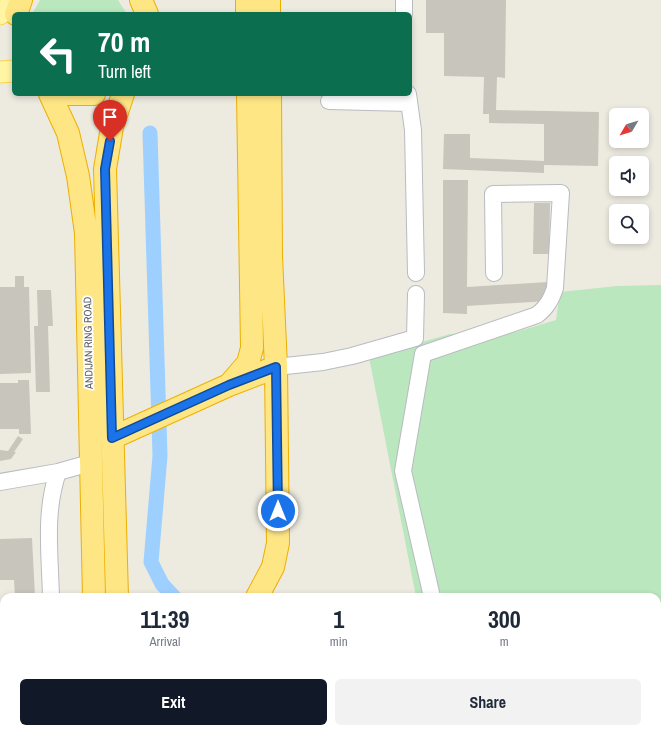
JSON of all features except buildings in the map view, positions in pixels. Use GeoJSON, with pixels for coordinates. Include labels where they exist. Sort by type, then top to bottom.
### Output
{"type":"FeatureCollection","features":[{"type":"Feature","properties":{"kind":"highway"},"geometry":{"type":"LineString","coordinates":[[17,12],[20,0]]}},
{"type":"Feature","properties":{"kind":"highway"},"geometry":{"type":"LineString","coordinates":[[141,0],[146,12]]}},
{"type":"Feature","properties":{"kind":"highway"},"geometry":{"type":"LineString","coordinates":[[247,0],[247,12]]}},
{"type":"Feature","properties":{"kind":"highway"},"geometry":{"type":"LineString","coordinates":[[269,0],[269,12]]}},
{"type":"Feature","properties":{"kind":"highway","name":"ANDIJAN RING ROAD"},"geometry":{"type":"LineString","coordinates":[[51,96],[68,133],[78,176],[86,233],[94,593]]}},
{"type":"Feature","properties":{"kind":"highway","name":"ANDIJAN RING ROAD"},"geometry":{"type":"LineString","coordinates":[[117,593],[118,436],[105,169],[112,127],[122,96]]}},
{"type":"Feature","properties":{"kind":"highway"},"geometry":{"type":"LineString","coordinates":[[229,385],[248,363],[252,348],[248,96]]}},
{"type":"Feature","properties":{"kind":"highway"},"geometry":{"type":"LineString","coordinates":[[259,593],[273,567],[278,543],[276,367],[271,256],[270,96]]}},
{"type":"Feature","properties":{"kind":"highway"},"geometry":{"type":"LineString","coordinates":[[118,436],[229,385],[276,367]]}},
{"type":"Feature","properties":{"kind":"main road"},"geometry":{"type":"LineString","coordinates":[[0,14],[20,0]]}},
{"type":"Feature","properties":{"kind":"main road"},"geometry":{"type":"LineString","coordinates":[[0,72],[12,71]]}},
{"type":"Feature","properties":{"kind":"lane"},"geometry":{"type":"LineString","coordinates":[[404,0],[404,12]]}},
{"type":"Feature","properties":{"kind":"lane"},"geometry":{"type":"LineString","coordinates":[[329,101],[409,99],[413,130],[416,273]]}},
{"type":"Feature","properties":{"kind":"lane"},"geometry":{"type":"LineString","coordinates":[[431,593],[403,471],[423,354],[538,315],[546,307],[551,301],[555,288],[561,193],[493,194],[494,273]]}},
{"type":"Feature","properties":{"kind":"lane"},"geometry":{"type":"LineString","coordinates":[[276,367],[323,362],[352,356],[415,338],[416,294]]}},
{"type":"Feature","properties":{"kind":"lane"},"geometry":{"type":"LineString","coordinates":[[0,482],[58,472],[90,463]]}},
{"type":"Feature","properties":{"kind":"lane"},"geometry":{"type":"LineString","coordinates":[[51,593],[49,514],[52,488],[58,472]]}},
{"type":"Feature","properties":{"kind":"green space"},"geometry":{"type":"Polygon","coordinates":[[[40,0],[118,0],[126,12],[33,12],[40,0]]]}},
{"type":"Feature","properties":{"kind":"green space"},"geometry":{"type":"Polygon","coordinates":[[[661,285],[661,593],[415,593],[369,357],[450,334],[516,332],[556,320],[560,292],[617,286],[661,285]]]}},
{"type":"Feature","properties":{"kind":"waterway"},"geometry":{"type":"LineString","coordinates":[[150,133],[160,456],[151,562],[162,584],[170,593]]}},
{"type":"Feature","properties":{"kind":"route"},"geometry":{"type":"LineString","coordinates":[[110,141],[105,169],[112,438],[229,385],[276,367],[278,511]]}}]}
